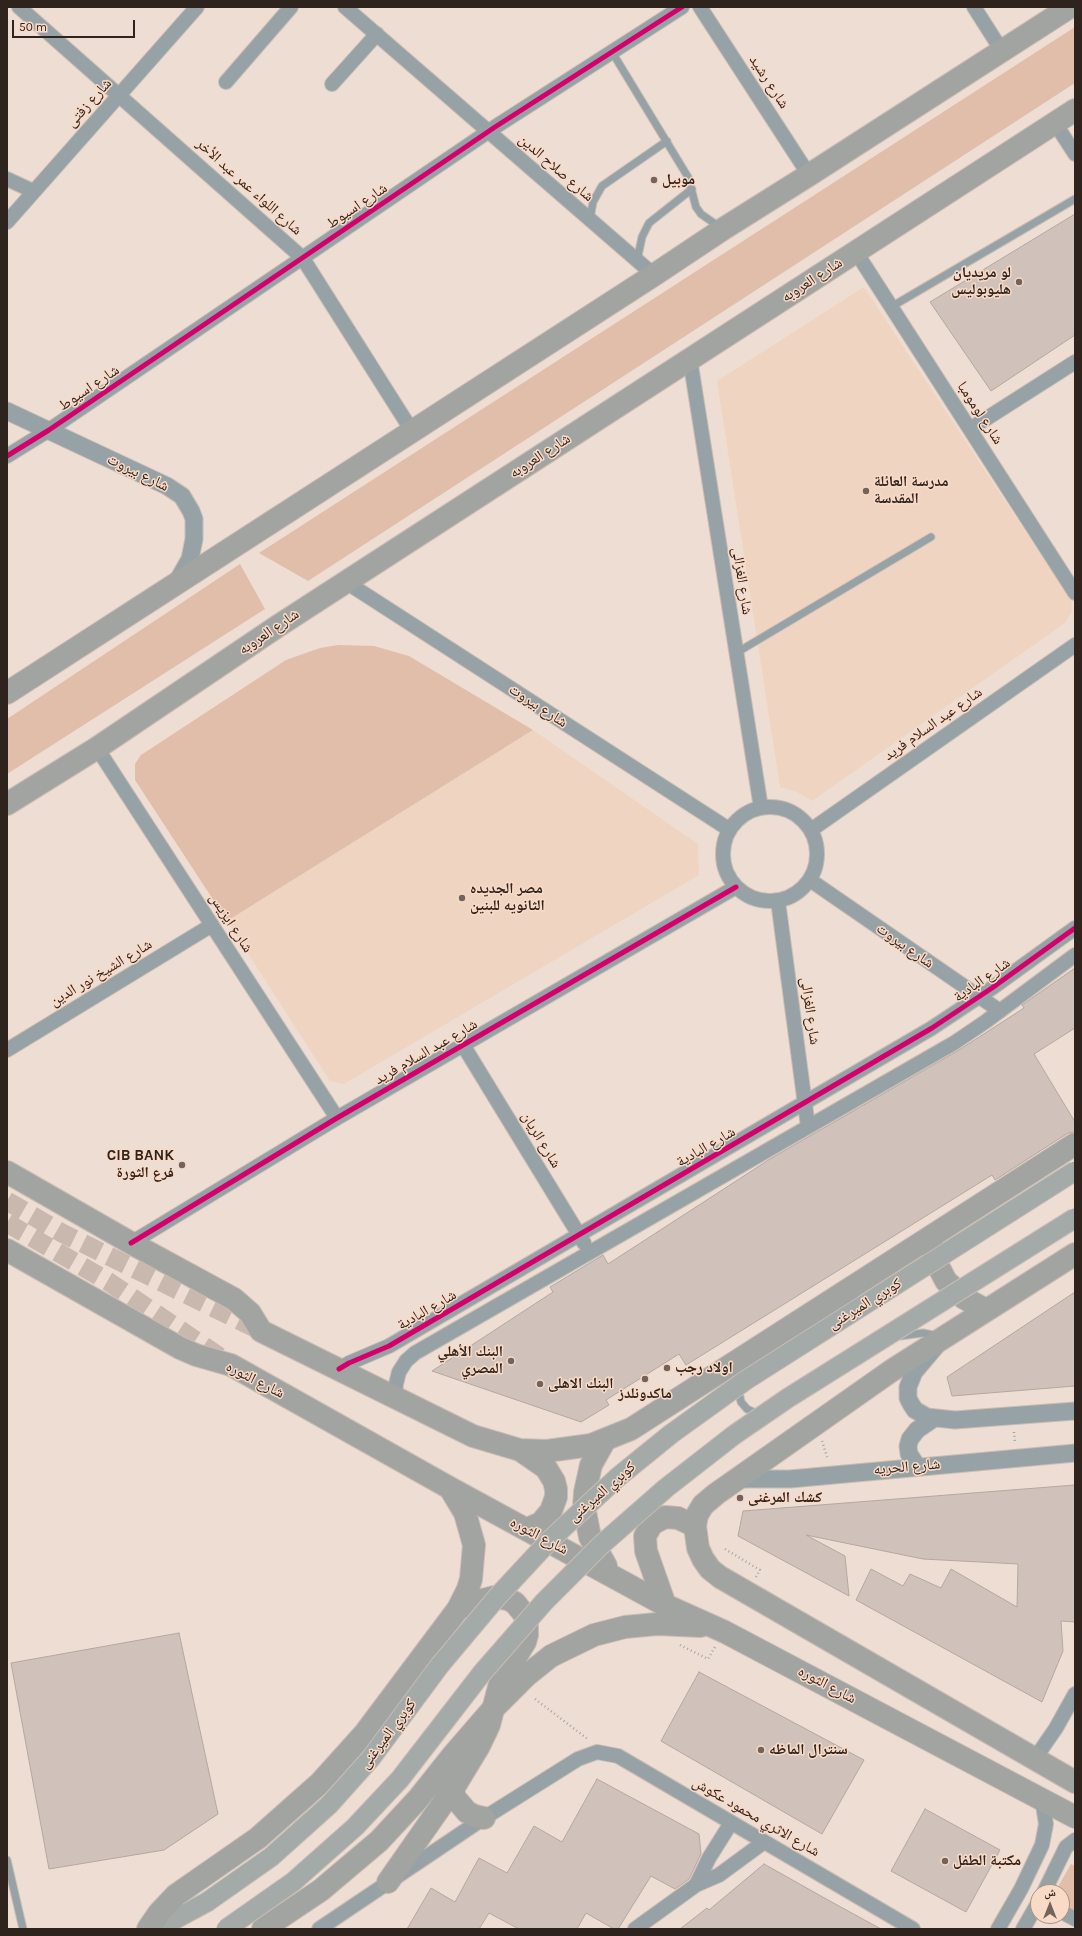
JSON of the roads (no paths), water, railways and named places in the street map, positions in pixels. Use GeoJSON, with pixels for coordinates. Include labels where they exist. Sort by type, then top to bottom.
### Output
{"type":"FeatureCollection","features":[{"type":"Feature","properties":{"kind":"highway"},"geometry":{"type":"LineString","coordinates":[[7,693],[723,229],[809,176],[1070,7]]}},
{"type":"Feature","properties":{"kind":"highway","name":"شارع العروبه"},"geometry":{"type":"LineString","coordinates":[[7,804],[97,748],[346,582],[1075,110]]}},
{"type":"Feature","properties":{"kind":"highway"},"geometry":{"type":"LineString","coordinates":[[7,1172],[131,1244],[234,1300],[250,1313],[261,1331],[473,1436],[520,1450],[562,1450],[604,1440],[632,1428],[900,1261],[931,1237],[1075,1144]]}},
{"type":"Feature","properties":{"kind":"highway"},"geometry":{"type":"LineString","coordinates":[[931,1237],[935,1260],[946,1281],[964,1298],[986,1310]]}},
{"type":"Feature","properties":{"kind":"highway","name":"شارع الثوره"},"geometry":{"type":"LineString","coordinates":[[7,1250],[180,1348],[196,1355],[231,1365],[450,1488],[665,1605],[713,1627],[1075,1817]]}},
{"type":"Feature","properties":{"kind":"highway"},"geometry":{"type":"LineString","coordinates":[[1075,1254],[942,1338],[716,1494],[703,1506],[697,1515],[695,1526],[698,1548],[703,1559],[710,1569],[720,1577],[1034,1760],[1075,1782]]}},
{"type":"Feature","properties":{"kind":"highway"},"geometry":{"type":"LineString","coordinates":[[604,1440],[591,1465],[585,1492],[584,1507],[590,1537],[604,1564],[614,1576]]}},
{"type":"Feature","properties":{"kind":"highway"},"geometry":{"type":"LineString","coordinates":[[520,1450],[546,1468],[554,1481],[556,1489],[554,1504],[546,1518],[541,1523],[526,1529]]}},
{"type":"Feature","properties":{"kind":"highway"},"geometry":{"type":"LineString","coordinates":[[148,1929],[159,1913],[176,1895],[258,1838],[324,1779],[368,1728],[458,1609],[472,1579],[474,1545],[465,1513],[450,1488]]}},
{"type":"Feature","properties":{"kind":"highway"},"geometry":{"type":"LineString","coordinates":[[665,1605],[646,1551],[645,1536],[652,1524],[665,1517],[678,1518],[695,1526]]}},
{"type":"Feature","properties":{"kind":"highway"},"geometry":{"type":"LineString","coordinates":[[388,1882],[453,1789],[483,1739],[489,1725],[496,1694],[502,1678],[528,1635],[527,1621],[524,1614],[515,1603],[501,1597],[494,1597],[475,1602],[458,1609]]}},
{"type":"Feature","properties":{"kind":"highway"},"geometry":{"type":"LineString","coordinates":[[264,1929],[321,1890],[379,1841],[418,1799],[453,1755],[492,1710],[542,1662],[565,1648],[594,1635],[625,1627],[641,1625],[713,1627]]}},
{"type":"Feature","properties":{"kind":"highway"},"geometry":{"type":"LineString","coordinates":[[453,1789],[458,1802],[466,1812],[484,1818]]}},
{"type":"Feature","properties":{"kind":"main road","name":"كوبري الميرغنى"},"geometry":{"type":"LineString","coordinates":[[157,1929],[207,1902],[271,1857],[329,1805],[371,1758],[440,1665],[502,1591],[551,1539],[618,1477],[671,1434],[746,1380],[1075,1171]]}},
{"type":"Feature","properties":{"kind":"main road"},"geometry":{"type":"LineString","coordinates":[[226,1929],[293,1882],[359,1823],[400,1779],[482,1673],[544,1602],[601,1545],[666,1488],[734,1435],[788,1398],[1075,1218]]}},
{"type":"Feature","properties":{"kind":"street","name":"شارع اللواء عمر عبد الأخر"},"geometry":{"type":"LineString","coordinates":[[19,7],[302,258],[412,431]]}},
{"type":"Feature","properties":{"kind":"street","name":"شارع زفتى"},"geometry":{"type":"LineString","coordinates":[[7,222],[197,7]]}},
{"type":"Feature","properties":{"kind":"street"},"geometry":{"type":"LineString","coordinates":[[226,82],[291,7]]}},
{"type":"Feature","properties":{"kind":"street","name":"شارع صلاح الدين"},"geometry":{"type":"LineString","coordinates":[[345,7],[654,275]]}},
{"type":"Feature","properties":{"kind":"street","name":"شارع اسيوط"},"geometry":{"type":"LineString","coordinates":[[7,456],[49,430],[488,131],[682,7]]}},
{"type":"Feature","properties":{"kind":"street","name":"شارع رشيد"},"geometry":{"type":"LineString","coordinates":[[700,7],[809,176]]}},
{"type":"Feature","properties":{"kind":"street"},"geometry":{"type":"LineString","coordinates":[[974,7],[1002,51]]}},
{"type":"Feature","properties":{"kind":"street"},"geometry":{"type":"LineString","coordinates":[[332,84],[377,34]]}},
{"type":"Feature","properties":{"kind":"street"},"geometry":{"type":"LineString","coordinates":[[1055,123],[1075,154]]}},
{"type":"Feature","properties":{"kind":"street"},"geometry":{"type":"LineString","coordinates":[[7,179],[33,191]]}},
{"type":"Feature","properties":{"kind":"street","name":"شارع لومومبا"},"geometry":{"type":"LineString","coordinates":[[856,252],[1075,593]]}},
{"type":"Feature","properties":{"kind":"street","name":"شارع الغزالى"},"geometry":{"type":"LineString","coordinates":[[690,359],[761,808]]}},
{"type":"Feature","properties":{"kind":"street"},"geometry":{"type":"LineString","coordinates":[[970,429],[1075,362]]}},
{"type":"Feature","properties":{"kind":"street","name":"شارع بيروت"},"geometry":{"type":"LineString","coordinates":[[7,411],[167,486],[182,496],[194,519],[194,538],[190,559],[176,583]]}},
{"type":"Feature","properties":{"kind":"street","name":"شارع بيروت"},"geometry":{"type":"LineString","coordinates":[[346,582],[730,830]]}},
{"type":"Feature","properties":{"kind":"street","name":"شارع عبد السلام فريد"},"geometry":{"type":"LineString","coordinates":[[811,830],[1075,645]]}},
{"type":"Feature","properties":{"kind":"street","name":"شارع ايزيس"},"geometry":{"type":"LineString","coordinates":[[97,748],[337,1118]]}},
{"type":"Feature","properties":{"kind":"street"},"geometry":{"type":"LineString","coordinates":[[761,808],[784,810],[804,821],[815,838],[817,855],[814,872],[810,880],[801,890],[790,897],[778,901],[756,899],[745,894],[736,887],[726,872],[723,855],[724,846],[730,830],[743,816],[761,808]]}},
{"type":"Feature","properties":{"kind":"street","name":"شارع بيروت"},"geometry":{"type":"LineString","coordinates":[[810,880],[1000,1011]]}},
{"type":"Feature","properties":{"kind":"street","name":"شارع عبد السلام فريد"},"geometry":{"type":"LineString","coordinates":[[131,1244],[337,1118],[736,887]]}},
{"type":"Feature","properties":{"kind":"street","name":"شارع الغزالى"},"geometry":{"type":"LineString","coordinates":[[778,901],[808,1127]]}},
{"type":"Feature","properties":{"kind":"street","name":"شارع الشيخ نور الدين"},"geometry":{"type":"LineString","coordinates":[[7,1050],[212,925]]}},
{"type":"Feature","properties":{"kind":"street","name":"شارع البادية"},"geometry":{"type":"LineString","coordinates":[[339,1369],[349,1363],[389,1346],[932,1028],[979,997],[1075,928]]}},
{"type":"Feature","properties":{"kind":"street","name":"شارع البادية"},"geometry":{"type":"LineString","coordinates":[[395,1397],[399,1372],[406,1361],[415,1353],[949,1046],[1000,1011],[1075,955]]}},
{"type":"Feature","properties":{"kind":"street","name":"شارع الريان"},"geometry":{"type":"LineString","coordinates":[[463,1044],[590,1252]]}},
{"type":"Feature","properties":{"kind":"street"},"geometry":{"type":"LineString","coordinates":[[942,1338],[927,1359],[914,1372],[908,1387],[908,1398],[915,1410],[920,1414],[934,1419],[955,1420],[1075,1411]]}},
{"type":"Feature","properties":{"kind":"street"},"geometry":{"type":"LineString","coordinates":[[917,1466],[909,1454],[909,1442],[914,1432],[934,1419]]}},
{"type":"Feature","properties":{"kind":"street","name":"شارع الحريه"},"geometry":{"type":"LineString","coordinates":[[739,1478],[781,1479],[1075,1453]]}},
{"type":"Feature","properties":{"kind":"street"},"geometry":{"type":"LineString","coordinates":[[1034,1760],[1056,1728],[1075,1694]]}},
{"type":"Feature","properties":{"kind":"street","name":"شارع الاثري محمود عكوش"},"geometry":{"type":"LineString","coordinates":[[319,1929],[484,1818],[578,1759],[597,1752],[618,1756],[913,1929]]}},
{"type":"Feature","properties":{"kind":"street"},"geometry":{"type":"LineString","coordinates":[[998,1929],[1021,1889],[1046,1835],[1046,1824],[1042,1799]]}},
{"type":"Feature","properties":{"kind":"street"},"geometry":{"type":"LineString","coordinates":[[696,1885],[709,1858],[731,1823]]}},
{"type":"Feature","properties":{"kind":"street"},"geometry":{"type":"LineString","coordinates":[[1048,1884],[1064,1851],[1075,1840]]}},
{"type":"Feature","properties":{"kind":"street"},"geometry":{"type":"LineString","coordinates":[[635,1929],[696,1885],[704,1883],[719,1875],[764,1842]]}},
{"type":"Feature","properties":{"kind":"street"},"geometry":{"type":"LineString","coordinates":[[1021,1889],[1030,1894]]}},
{"type":"Feature","properties":{"kind":"street"},"geometry":{"type":"LineString","coordinates":[[1023,1929],[1030,1917]]}},
{"type":"Feature","properties":{"kind":"lane"},"geometry":{"type":"LineString","coordinates":[[612,52],[688,177],[696,207],[701,214],[723,229]]}},
{"type":"Feature","properties":{"kind":"lane"},"geometry":{"type":"LineString","coordinates":[[590,220],[593,202],[602,186],[667,142]]}},
{"type":"Feature","properties":{"kind":"lane"},"geometry":{"type":"LineString","coordinates":[[637,261],[642,237],[649,223],[692,189]]}},
{"type":"Feature","properties":{"kind":"lane"},"geometry":{"type":"LineString","coordinates":[[891,307],[1075,199]]}},
{"type":"Feature","properties":{"kind":"lane"},"geometry":{"type":"LineString","coordinates":[[736,653],[931,537]]}},
{"type":"Feature","properties":{"kind":"lane"},"geometry":{"type":"LineString","coordinates":[[793,1339],[864,1292]]}},
{"type":"Feature","properties":{"kind":"lane"},"geometry":{"type":"LineString","coordinates":[[748,1369],[738,1384],[738,1393],[741,1402],[754,1414],[763,1416],[772,1415],[896,1338],[905,1334],[923,1333],[942,1338]]}},
{"type":"Feature","properties":{"kind":"lane"},"geometry":{"type":"LineString","coordinates":[[7,1860],[23,1929]]}},
{"type":"Feature","properties":{"kind":"tunnel"},"geometry":{"type":"LineString","coordinates":[[7,1201],[62,1233],[261,1331]]}},
{"type":"Feature","properties":{"kind":"tunnel"},"geometry":{"type":"LineString","coordinates":[[7,1223],[109,1282],[226,1361]]}},
{"type":"Feature","properties":{"kind":"place","name":"موبيل"},"geometry":{"type":"Point","coordinates":[654,180]}},
{"type":"Feature","properties":{"kind":"place","name":"لو مريديان هليوبوليس"},"geometry":{"type":"Point","coordinates":[1019,282]}},
{"type":"Feature","properties":{"kind":"place","name":"مدرسة العائلة المقدسة"},"geometry":{"type":"Point","coordinates":[866,491]}},
{"type":"Feature","properties":{"kind":"place","name":"مصر الجديده الثانويه للبنين"},"geometry":{"type":"Point","coordinates":[462,898]}},
{"type":"Feature","properties":{"kind":"place","name":"CIB BANK فرع الثورة"},"geometry":{"type":"Point","coordinates":[182,1165]}},
{"type":"Feature","properties":{"kind":"place","name":"البنك الأهلي المصري"},"geometry":{"type":"Point","coordinates":[511,1361]}},
{"type":"Feature","properties":{"kind":"place","name":"اولاد رجب"},"geometry":{"type":"Point","coordinates":[667,1368]}},
{"type":"Feature","properties":{"kind":"place","name":"ماكدونلدز"},"geometry":{"type":"Point","coordinates":[645,1379]}},
{"type":"Feature","properties":{"kind":"place","name":"البنك الاهلى"},"geometry":{"type":"Point","coordinates":[540,1384]}},
{"type":"Feature","properties":{"kind":"place","name":"كشك المرغنى"},"geometry":{"type":"Point","coordinates":[740,1498]}},
{"type":"Feature","properties":{"kind":"place","name":"سنترال الماظه"},"geometry":{"type":"Point","coordinates":[761,1750]}},
{"type":"Feature","properties":{"kind":"place","name":"مكتبة الطفل"},"geometry":{"type":"Point","coordinates":[945,1861]}}]}
